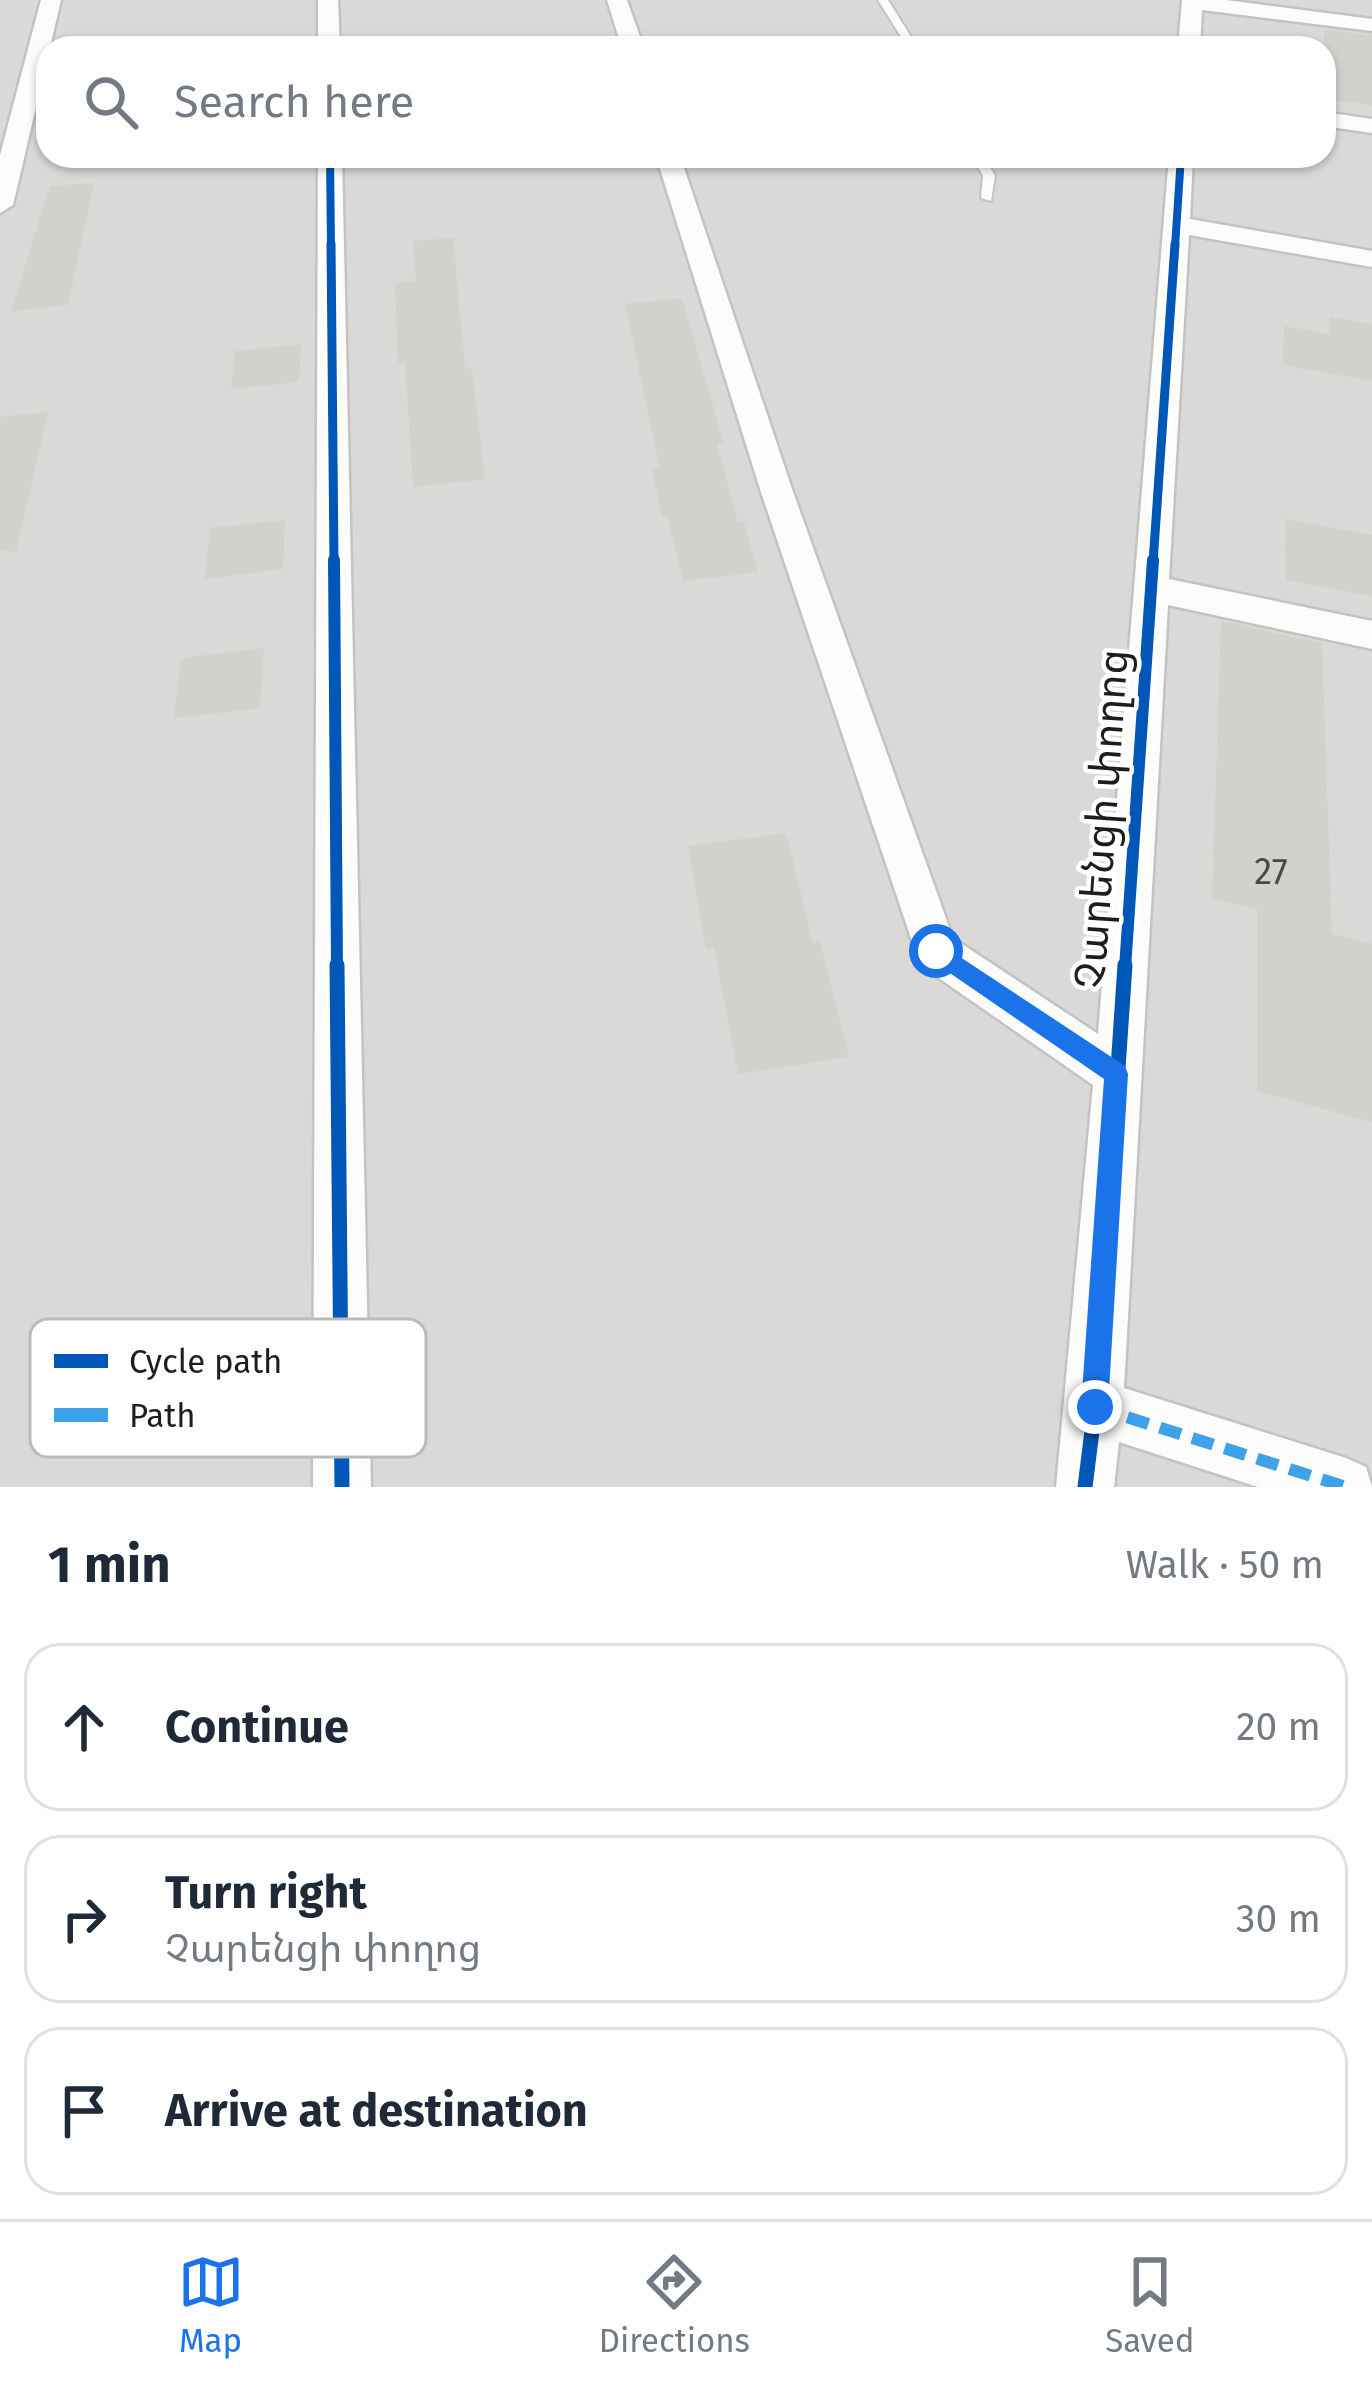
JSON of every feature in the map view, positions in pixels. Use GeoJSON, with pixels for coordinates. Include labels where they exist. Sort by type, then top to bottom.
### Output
{"type":"FeatureCollection","features":[{"type":"Feature","properties":{"kind":"street"},"geometry":{"type":"LineString","coordinates":[[42,36],[51,0]]}},
{"type":"Feature","properties":{"kind":"street"},"geometry":{"type":"LineString","coordinates":[[328,0],[328,36]]}},
{"type":"Feature","properties":{"kind":"street"},"geometry":{"type":"LineString","coordinates":[[617,0],[629,36]]}},
{"type":"Feature","properties":{"kind":"street"},"geometry":{"type":"LineString","coordinates":[[1190,36],[1192,1],[1372,25]]}},
{"type":"Feature","properties":{"kind":"street"},"geometry":{"type":"LineString","coordinates":[[0,205],[36,60]]}},
{"type":"Feature","properties":{"kind":"street"},"geometry":{"type":"LineString","coordinates":[[1336,121],[1372,126]]}},
{"type":"Feature","properties":{"kind":"street"},"geometry":{"type":"LineString","coordinates":[[329,168],[340,1319]]}},
{"type":"Feature","properties":{"kind":"street"},"geometry":{"type":"LineString","coordinates":[[672,168],[776,489],[936,951],[1117,1074]]}},
{"type":"Feature","properties":{"kind":"street","name":"Չարենցի փողոց"},"geometry":{"type":"LineString","coordinates":[[1085,1487],[1095,1407],[1180,168]]}},
{"type":"Feature","properties":{"kind":"street"},"geometry":{"type":"LineString","coordinates":[[1176,226],[1372,259]]}},
{"type":"Feature","properties":{"kind":"street"},"geometry":{"type":"LineString","coordinates":[[1150,588],[1372,635]]}},
{"type":"Feature","properties":{"kind":"street"},"geometry":{"type":"LineString","coordinates":[[1095,1407],[1346,1487]]}},
{"type":"Feature","properties":{"kind":"street"},"geometry":{"type":"LineString","coordinates":[[342,1457],[342,1487]]}},
{"type":"Feature","properties":{"kind":"lane"},"geometry":{"type":"LineString","coordinates":[[883,0],[906,36]]}},
{"type":"Feature","properties":{"kind":"lane"},"geometry":{"type":"LineString","coordinates":[[984,168],[989,176],[987,198]]}},
{"type":"Feature","properties":{"kind":"shaded area"},"geometry":{"type":"Polygon","coordinates":[[[0,0],[1372,0],[1372,1487],[0,1487],[0,0]]]}},
{"type":"Feature","properties":{"kind":"building"},"geometry":{"type":"Polygon","coordinates":[[[1324,30],[1372,35],[1372,105],[1336,100],[1336,36],[1324,36],[1324,30]]]}},
{"type":"Feature","properties":{"kind":"building"},"geometry":{"type":"Polygon","coordinates":[[[94,183],[68,305],[11,311],[50,186],[94,183]]]}},
{"type":"Feature","properties":{"kind":"building"},"geometry":{"type":"Polygon","coordinates":[[[453,238],[465,369],[472,368],[485,479],[413,487],[405,362],[398,363],[395,283],[416,281],[413,241],[453,238]]]}},
{"type":"Feature","properties":{"kind":"building"},"geometry":{"type":"Polygon","coordinates":[[[682,298],[724,444],[717,444],[738,523],[744,522],[758,572],[683,581],[667,516],[662,516],[652,470],[660,469],[625,304],[682,298]]]}},
{"type":"Feature","properties":{"kind":"building"},"geometry":{"type":"Polygon","coordinates":[[[1330,317],[1372,324],[1372,381],[1283,365],[1284,326],[1330,334],[1330,317]]]}},
{"type":"Feature","properties":{"kind":"building"},"geometry":{"type":"Polygon","coordinates":[[[301,344],[299,382],[231,389],[235,351],[301,344]]]}},
{"type":"Feature","properties":{"kind":"building"},"geometry":{"type":"Polygon","coordinates":[[[48,412],[16,552],[0,550],[0,417],[48,412]]]}},
{"type":"Feature","properties":{"kind":"building"},"geometry":{"type":"Polygon","coordinates":[[[1285,519],[1372,535],[1372,596],[1286,580],[1285,519]]]}},
{"type":"Feature","properties":{"kind":"building"},"geometry":{"type":"Polygon","coordinates":[[[285,520],[283,569],[205,579],[210,528],[285,520]]]}},
{"type":"Feature","properties":{"kind":"building"},"geometry":{"type":"Polygon","coordinates":[[[1221,621],[1322,643],[1332,934],[1372,944],[1372,1122],[1257,1091],[1257,909],[1212,899],[1221,621]]]}},
{"type":"Feature","properties":{"kind":"building"},"geometry":{"type":"Polygon","coordinates":[[[264,648],[260,708],[174,718],[181,658],[264,648]]]}},
{"type":"Feature","properties":{"kind":"building"},"geometry":{"type":"Polygon","coordinates":[[[786,833],[813,943],[820,942],[849,1057],[738,1074],[714,947],[706,949],[688,846],[786,833]]]}},
{"type":"Feature","properties":{"kind":"marked path"},"geometry":{"type":"LineString","coordinates":[[1095,1407],[1346,1487]]}},
{"type":"Feature","properties":{"kind":"cycle path"},"geometry":{"type":"LineString","coordinates":[[330,168],[340,1319]]}},
{"type":"Feature","properties":{"kind":"cycle path"},"geometry":{"type":"LineString","coordinates":[[1085,1487],[1095,1407],[1180,168]]}},
{"type":"Feature","properties":{"kind":"cycle path"},"geometry":{"type":"LineString","coordinates":[[342,1457],[342,1487]]}},
{"type":"Feature","properties":{"kind":"route"},"geometry":{"type":"LineString","coordinates":[[936,951],[1117,1074],[1095,1407]]}}]}
